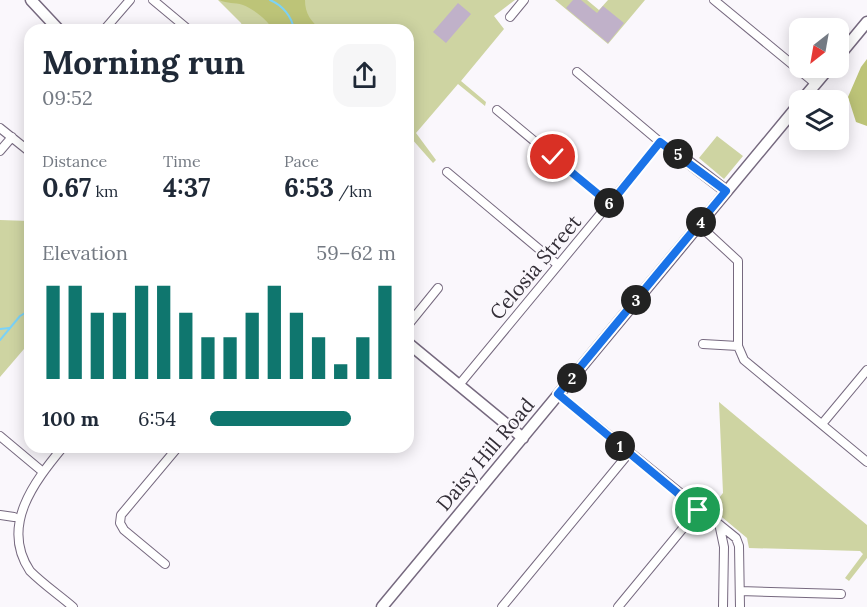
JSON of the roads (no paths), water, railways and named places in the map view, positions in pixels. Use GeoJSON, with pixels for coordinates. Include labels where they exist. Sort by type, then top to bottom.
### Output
{"type":"FeatureCollection","features":[{"type":"Feature","properties":{"kind":"street"},"geometry":{"type":"LineString","coordinates":[[30,0],[47,24]]}},
{"type":"Feature","properties":{"kind":"street"},"geometry":{"type":"LineString","coordinates":[[30,0],[53,24]]}},
{"type":"Feature","properties":{"kind":"street"},"geometry":{"type":"LineString","coordinates":[[109,24],[130,0]]}},
{"type":"Feature","properties":{"kind":"street"},"geometry":{"type":"LineString","coordinates":[[153,0],[182,24]]}},
{"type":"Feature","properties":{"kind":"street"},"geometry":{"type":"LineString","coordinates":[[510,17],[524,0]]}},
{"type":"Feature","properties":{"kind":"street"},"geometry":{"type":"LineString","coordinates":[[714,0],[816,84]]}},
{"type":"Feature","properties":{"kind":"street"},"geometry":{"type":"LineString","coordinates":[[849,44],[867,22]]}},
{"type":"Feature","properties":{"kind":"street"},"geometry":{"type":"LineString","coordinates":[[577,72],[660,142],[726,191]]}},
{"type":"Feature","properties":{"kind":"street","name":"Daisy Hill Road"},"geometry":{"type":"LineString","coordinates":[[811,90],[821,78]]}},
{"type":"Feature","properties":{"kind":"street"},"geometry":{"type":"LineString","coordinates":[[497,110],[610,204]]}},
{"type":"Feature","properties":{"kind":"street","name":"Daisy Hill Road"},"geometry":{"type":"LineString","coordinates":[[382,607],[789,116]]}},
{"type":"Feature","properties":{"kind":"street"},"geometry":{"type":"LineString","coordinates":[[0,128],[24,147]]}},
{"type":"Feature","properties":{"kind":"street"},"geometry":{"type":"LineString","coordinates":[[0,151],[12,137]]}},
{"type":"Feature","properties":{"kind":"street","name":"Celosia Street"},"geometry":{"type":"LineString","coordinates":[[459,385],[660,142]]}},
{"type":"Feature","properties":{"kind":"street"},"geometry":{"type":"LineString","coordinates":[[447,172],[558,265]]}},
{"type":"Feature","properties":{"kind":"street"},"geometry":{"type":"LineString","coordinates":[[699,225],[738,261],[738,346],[744,360],[867,462]]}},
{"type":"Feature","properties":{"kind":"street"},"geometry":{"type":"LineString","coordinates":[[414,317],[438,288]]}},
{"type":"Feature","properties":{"kind":"street"},"geometry":{"type":"LineString","coordinates":[[703,344],[738,346]]}},
{"type":"Feature","properties":{"kind":"street"},"geometry":{"type":"LineString","coordinates":[[414,348],[523,438]]}},
{"type":"Feature","properties":{"kind":"street"},"geometry":{"type":"LineString","coordinates":[[822,424],[867,370]]}},
{"type":"Feature","properties":{"kind":"street"},"geometry":{"type":"LineString","coordinates":[[558,394],[720,528],[733,535],[739,546],[740,607]]}},
{"type":"Feature","properties":{"kind":"street"},"geometry":{"type":"LineString","coordinates":[[0,436],[43,471]]}},
{"type":"Feature","properties":{"kind":"street"},"geometry":{"type":"LineString","coordinates":[[58,453],[27,491],[14,517],[13,530],[21,559],[31,571],[74,607]]}},
{"type":"Feature","properties":{"kind":"street"},"geometry":{"type":"LineString","coordinates":[[165,564],[124,530],[120,523],[122,515],[173,453]]}},
{"type":"Feature","properties":{"kind":"street"},"geometry":{"type":"LineString","coordinates":[[502,607],[629,453]]}},
{"type":"Feature","properties":{"kind":"street"},"geometry":{"type":"LineString","coordinates":[[618,607],[698,510]]}},
{"type":"Feature","properties":{"kind":"street"},"geometry":{"type":"LineString","coordinates":[[0,514],[14,517]]}},
{"type":"Feature","properties":{"kind":"street"},"geometry":{"type":"LineString","coordinates":[[720,528],[724,547],[723,607]]}},
{"type":"Feature","properties":{"kind":"street"},"geometry":{"type":"LineString","coordinates":[[740,591],[841,594]]}},
{"type":"Feature","properties":{"kind":"waterway"},"geometry":{"type":"LineString","coordinates":[[270,0],[286,12],[292,24]]}},
{"type":"Feature","properties":{"kind":"waterway"},"geometry":{"type":"LineString","coordinates":[[0,340],[24,314]]}},
{"type":"Feature","properties":{"kind":"waterway"},"geometry":{"type":"LineString","coordinates":[[0,329],[9,328]]}}]}
